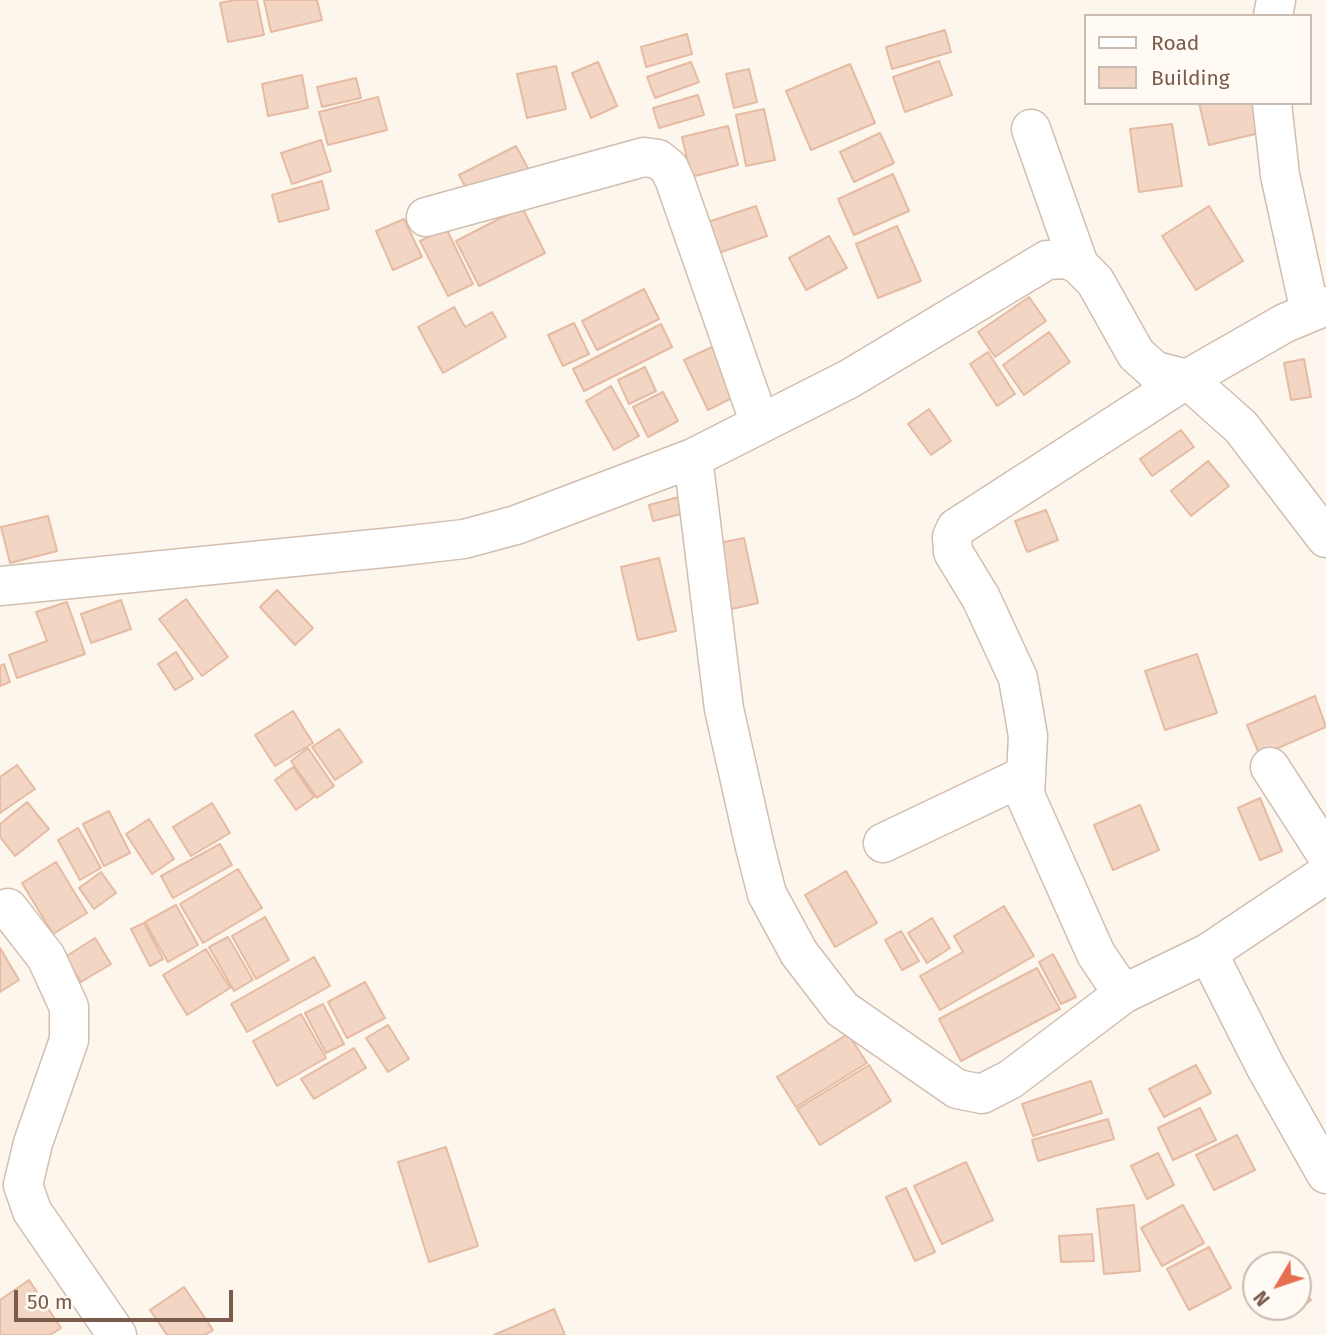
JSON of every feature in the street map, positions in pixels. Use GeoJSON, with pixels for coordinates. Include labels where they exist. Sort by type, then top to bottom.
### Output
{"type":"FeatureCollection","features":[{"type":"Feature","properties":{"kind":"street"},"geometry":{"type":"LineString","coordinates":[[1124,994],[1096,954],[1026,795],[1028,736],[1018,678],[981,598],[953,551],[953,537],[957,528],[1187,379],[1285,323],[1318,309],[1280,175],[1272,105]]}},
{"type":"Feature","properties":{"kind":"street"},"geometry":{"type":"LineString","coordinates":[[1031,129],[1079,265]]}},
{"type":"Feature","properties":{"kind":"street"},"geometry":{"type":"LineString","coordinates":[[426,217],[644,157],[658,159],[669,168],[675,181],[760,424]]}},
{"type":"Feature","properties":{"kind":"street"},"geometry":{"type":"LineString","coordinates":[[0,586],[464,538],[516,525],[693,458],[849,379],[972,308],[1047,260],[1067,260],[1079,265],[1095,281],[1136,354],[1155,371],[1187,379],[1241,427],[1326,538]]}},
{"type":"Feature","properties":{"kind":"street"},"geometry":{"type":"LineString","coordinates":[[693,458],[724,709],[767,894],[799,953],[842,1009],[957,1089],[982,1094],[1011,1079],[1124,994],[1208,953],[1326,874]]}},
{"type":"Feature","properties":{"kind":"street"},"geometry":{"type":"LineString","coordinates":[[1270,767],[1326,854]]}},
{"type":"Feature","properties":{"kind":"street"},"geometry":{"type":"LineString","coordinates":[[883,843],[1026,775]]}},
{"type":"Feature","properties":{"kind":"street"},"geometry":{"type":"LineString","coordinates":[[3,904],[46,957],[69,1007],[69,1040],[33,1143],[23,1185],[32,1211],[117,1335]]}},
{"type":"Feature","properties":{"kind":"street"},"geometry":{"type":"LineString","coordinates":[[1208,953],[1265,1066],[1326,1174]]}},
{"type":"Feature","properties":{"kind":"building"},"geometry":{"type":"Polygon","coordinates":[[[257,0],[264,35],[228,42],[220,3],[257,0]]]}},
{"type":"Feature","properties":{"kind":"building"},"geometry":{"type":"Polygon","coordinates":[[[264,0],[317,0],[322,20],[271,32],[264,0]]]}},
{"type":"Feature","properties":{"kind":"building"},"geometry":{"type":"Polygon","coordinates":[[[945,30],[951,52],[892,69],[886,47],[945,30]]]}},
{"type":"Feature","properties":{"kind":"building"},"geometry":{"type":"Polygon","coordinates":[[[687,34],[692,54],[646,67],[641,47],[687,34]]]}},
{"type":"Feature","properties":{"kind":"building"},"geometry":{"type":"Polygon","coordinates":[[[939,61],[952,95],[905,112],[893,77],[939,61]]]}},
{"type":"Feature","properties":{"kind":"building"},"geometry":{"type":"Polygon","coordinates":[[[598,62],[617,106],[591,118],[572,73],[598,62]]]}},
{"type":"Feature","properties":{"kind":"building"},"geometry":{"type":"Polygon","coordinates":[[[691,62],[699,82],[655,98],[647,77],[691,62]]]}},
{"type":"Feature","properties":{"kind":"building"},"geometry":{"type":"Polygon","coordinates":[[[850,64],[875,123],[811,150],[786,91],[850,64]]]}},
{"type":"Feature","properties":{"kind":"building"},"geometry":{"type":"Polygon","coordinates":[[[556,66],[566,109],[527,118],[517,74],[556,66]]]}},
{"type":"Feature","properties":{"kind":"building"},"geometry":{"type":"Polygon","coordinates":[[[749,69],[757,102],[734,108],[726,74],[749,69]]]}},
{"type":"Feature","properties":{"kind":"building"},"geometry":{"type":"Polygon","coordinates":[[[302,75],[308,108],[268,116],[262,84],[302,75]]]}},
{"type":"Feature","properties":{"kind":"building"},"geometry":{"type":"Polygon","coordinates":[[[356,78],[361,98],[322,107],[317,87],[356,78]]]}},
{"type":"Feature","properties":{"kind":"building"},"geometry":{"type":"Polygon","coordinates":[[[698,95],[704,115],[659,128],[653,108],[698,95]]]}},
{"type":"Feature","properties":{"kind":"building"},"geometry":{"type":"Polygon","coordinates":[[[378,97],[387,130],[328,145],[319,112],[378,97]]]}},
{"type":"Feature","properties":{"kind":"building"},"geometry":{"type":"Polygon","coordinates":[[[1199,105],[1262,105],[1268,131],[1209,145],[1199,105]]]}},
{"type":"Feature","properties":{"kind":"building"},"geometry":{"type":"Polygon","coordinates":[[[764,109],[775,160],[746,166],[736,115],[764,109]]]}},
{"type":"Feature","properties":{"kind":"building"},"geometry":{"type":"Polygon","coordinates":[[[1172,124],[1182,186],[1139,192],[1130,129],[1172,124]]]}},
{"type":"Feature","properties":{"kind":"building"},"geometry":{"type":"Polygon","coordinates":[[[728,126],[738,165],[691,177],[682,137],[728,126]]]}},
{"type":"Feature","properties":{"kind":"building"},"geometry":{"type":"Polygon","coordinates":[[[880,133],[894,163],[854,182],[840,152],[880,133]]]}},
{"type":"Feature","properties":{"kind":"building"},"geometry":{"type":"Polygon","coordinates":[[[321,140],[331,171],[292,184],[281,153],[321,140]]]}},
{"type":"Feature","properties":{"kind":"building"},"geometry":{"type":"Polygon","coordinates":[[[516,146],[530,172],[473,201],[459,175],[516,146]]]}},
{"type":"Feature","properties":{"kind":"building"},"geometry":{"type":"Polygon","coordinates":[[[893,174],[909,211],[854,235],[838,199],[893,174]]]}},
{"type":"Feature","properties":{"kind":"building"},"geometry":{"type":"Polygon","coordinates":[[[322,181],[329,209],[279,222],[272,195],[322,181]]]}},
{"type":"Feature","properties":{"kind":"building"},"geometry":{"type":"Polygon","coordinates":[[[756,206],[767,236],[710,256],[699,225],[756,206]]]}},
{"type":"Feature","properties":{"kind":"building"},"geometry":{"type":"Polygon","coordinates":[[[1209,206],[1243,261],[1196,290],[1162,236],[1209,206]]]}},
{"type":"Feature","properties":{"kind":"building"},"geometry":{"type":"Polygon","coordinates":[[[522,207],[545,253],[479,286],[456,241],[522,207]]]}},
{"type":"Feature","properties":{"kind":"building"},"geometry":{"type":"Polygon","coordinates":[[[404,219],[422,257],[393,270],[376,231],[404,219]]]}},
{"type":"Feature","properties":{"kind":"building"},"geometry":{"type":"Polygon","coordinates":[[[897,226],[921,281],[878,298],[856,244],[897,226]]]}},
{"type":"Feature","properties":{"kind":"building"},"geometry":{"type":"Polygon","coordinates":[[[446,228],[473,284],[448,296],[420,241],[446,228]]]}},
{"type":"Feature","properties":{"kind":"building"},"geometry":{"type":"Polygon","coordinates":[[[829,236],[847,268],[806,290],[789,258],[829,236]]]}},
{"type":"Feature","properties":{"kind":"building"},"geometry":{"type":"Polygon","coordinates":[[[644,289],[659,319],[597,350],[582,321],[644,289]]]}},
{"type":"Feature","properties":{"kind":"building"},"geometry":{"type":"Polygon","coordinates":[[[1029,297],[1046,321],[995,357],[978,332],[1029,297]]]}},
{"type":"Feature","properties":{"kind":"building"},"geometry":{"type":"Polygon","coordinates":[[[454,307],[465,327],[492,312],[506,337],[443,373],[418,327],[454,307]]]}},
{"type":"Feature","properties":{"kind":"building"},"geometry":{"type":"Polygon","coordinates":[[[574,323],[589,354],[563,366],[548,335],[574,323]]]}},
{"type":"Feature","properties":{"kind":"building"},"geometry":{"type":"Polygon","coordinates":[[[661,324],[672,347],[584,391],[573,369],[661,324]]]}},
{"type":"Feature","properties":{"kind":"building"},"geometry":{"type":"Polygon","coordinates":[[[1049,332],[1070,362],[1024,395],[1003,365],[1049,332]]]}},
{"type":"Feature","properties":{"kind":"building"},"geometry":{"type":"Polygon","coordinates":[[[714,346],[738,395],[708,410],[684,360],[714,346]]]}},
{"type":"Feature","properties":{"kind":"building"},"geometry":{"type":"Polygon","coordinates":[[[988,352],[1015,394],[997,406],[970,364],[988,352]]]}},
{"type":"Feature","properties":{"kind":"building"},"geometry":{"type":"Polygon","coordinates":[[[1304,359],[1311,397],[1291,400],[1284,363],[1304,359]]]}},
{"type":"Feature","properties":{"kind":"building"},"geometry":{"type":"Polygon","coordinates":[[[645,367],[656,391],[629,404],[618,380],[645,367]]]}},
{"type":"Feature","properties":{"kind":"building"},"geometry":{"type":"Polygon","coordinates":[[[611,386],[639,436],[614,450],[586,401],[611,386]]]}},
{"type":"Feature","properties":{"kind":"building"},"geometry":{"type":"Polygon","coordinates":[[[663,392],[678,421],[648,437],[633,407],[663,392]]]}},
{"type":"Feature","properties":{"kind":"building"},"geometry":{"type":"Polygon","coordinates":[[[929,409],[951,441],[931,455],[908,424],[929,409]]]}},
{"type":"Feature","properties":{"kind":"building"},"geometry":{"type":"Polygon","coordinates":[[[1181,430],[1194,447],[1152,476],[1140,459],[1181,430]]]}},
{"type":"Feature","properties":{"kind":"building"},"geometry":{"type":"Polygon","coordinates":[[[1208,461],[1229,486],[1191,516],[1171,491],[1208,461]]]}},
{"type":"Feature","properties":{"kind":"building"},"geometry":{"type":"Polygon","coordinates":[[[690,494],[694,511],[653,521],[649,505],[690,494]]]}},
{"type":"Feature","properties":{"kind":"building"},"geometry":{"type":"Polygon","coordinates":[[[1046,510],[1058,540],[1027,552],[1015,521],[1046,510]]]}},
{"type":"Feature","properties":{"kind":"building"},"geometry":{"type":"Polygon","coordinates":[[[48,516],[57,551],[10,563],[1,527],[48,516]]]}},
{"type":"Feature","properties":{"kind":"building"},"geometry":{"type":"Polygon","coordinates":[[[744,538],[758,603],[723,611],[709,545],[744,538]]]}},
{"type":"Feature","properties":{"kind":"building"},"geometry":{"type":"Polygon","coordinates":[[[659,558],[676,631],[638,640],[621,567],[659,558]]]}},
{"type":"Feature","properties":{"kind":"building"},"geometry":{"type":"Polygon","coordinates":[[[277,590],[313,628],[295,645],[260,607],[277,590]]]}},
{"type":"Feature","properties":{"kind":"building"},"geometry":{"type":"Polygon","coordinates":[[[186,599],[228,657],[202,676],[159,619],[186,599]]]}},
{"type":"Feature","properties":{"kind":"building"},"geometry":{"type":"Polygon","coordinates":[[[121,600],[131,629],[91,643],[81,614],[121,600]]]}},
{"type":"Feature","properties":{"kind":"building"},"geometry":{"type":"Polygon","coordinates":[[[67,602],[85,654],[17,678],[9,655],[47,641],[36,612],[67,602]]]}},
{"type":"Feature","properties":{"kind":"building"},"geometry":{"type":"Polygon","coordinates":[[[176,652],[193,679],[175,690],[158,664],[176,652]]]}},
{"type":"Feature","properties":{"kind":"building"},"geometry":{"type":"Polygon","coordinates":[[[1197,654],[1217,713],[1165,730],[1145,671],[1197,654]]]}},
{"type":"Feature","properties":{"kind":"building"},"geometry":{"type":"Polygon","coordinates":[[[4,664],[10,682],[0,686],[0,666],[4,664]]]}},
{"type":"Feature","properties":{"kind":"building"},"geometry":{"type":"Polygon","coordinates":[[[1315,696],[1326,727],[1260,756],[1247,725],[1315,696]]]}},
{"type":"Feature","properties":{"kind":"building"},"geometry":{"type":"Polygon","coordinates":[[[293,711],[313,743],[275,766],[255,735],[293,711]]]}},
{"type":"Feature","properties":{"kind":"building"},"geometry":{"type":"Polygon","coordinates":[[[339,729],[362,762],[335,780],[312,747],[339,729]]]}},
{"type":"Feature","properties":{"kind":"building"},"geometry":{"type":"Polygon","coordinates":[[[308,748],[334,786],[317,798],[291,761],[308,748]]]}},
{"type":"Feature","properties":{"kind":"building"},"geometry":{"type":"Polygon","coordinates":[[[17,765],[35,789],[0,813],[0,777],[17,765]]]}},
{"type":"Feature","properties":{"kind":"building"},"geometry":{"type":"Polygon","coordinates":[[[293,767],[314,797],[296,810],[275,780],[293,767]]]}},
{"type":"Feature","properties":{"kind":"building"},"geometry":{"type":"Polygon","coordinates":[[[1260,798],[1282,851],[1260,860],[1238,808],[1260,798]]]}},
{"type":"Feature","properties":{"kind":"building"},"geometry":{"type":"Polygon","coordinates":[[[27,802],[49,829],[15,856],[0,837],[0,824],[27,802]]]}},
{"type":"Feature","properties":{"kind":"building"},"geometry":{"type":"Polygon","coordinates":[[[212,803],[230,833],[191,856],[173,827],[212,803]]]}},
{"type":"Feature","properties":{"kind":"building"},"geometry":{"type":"Polygon","coordinates":[[[1140,805],[1159,850],[1113,870],[1094,825],[1140,805]]]}},
{"type":"Feature","properties":{"kind":"building"},"geometry":{"type":"Polygon","coordinates":[[[109,811],[130,853],[104,866],[83,824],[109,811]]]}},
{"type":"Feature","properties":{"kind":"building"},"geometry":{"type":"Polygon","coordinates":[[[149,819],[174,859],[152,874],[126,834],[149,819]]]}},
{"type":"Feature","properties":{"kind":"building"},"geometry":{"type":"Polygon","coordinates":[[[78,828],[101,868],[80,880],[58,840],[78,828]]]}},
{"type":"Feature","properties":{"kind":"building"},"geometry":{"type":"Polygon","coordinates":[[[220,844],[232,865],[173,898],[161,876],[220,844]]]}},
{"type":"Feature","properties":{"kind":"building"},"geometry":{"type":"Polygon","coordinates":[[[56,862],[87,913],[53,934],[22,883],[56,862]]]}},
{"type":"Feature","properties":{"kind":"building"},"geometry":{"type":"Polygon","coordinates":[[[238,869],[262,908],[203,943],[180,904],[238,869]]]}},
{"type":"Feature","properties":{"kind":"building"},"geometry":{"type":"Polygon","coordinates":[[[846,871],[877,923],[835,947],[805,895],[846,871]]]}},
{"type":"Feature","properties":{"kind":"building"},"geometry":{"type":"Polygon","coordinates":[[[101,872],[116,893],[94,909],[79,888],[101,872]]]}},
{"type":"Feature","properties":{"kind":"building"},"geometry":{"type":"Polygon","coordinates":[[[176,905],[198,945],[168,962],[145,922],[176,905]]]}},
{"type":"Feature","properties":{"kind":"building"},"geometry":{"type":"Polygon","coordinates":[[[1004,906],[1034,956],[940,1010],[920,976],[963,952],[954,936],[1004,906]]]}},
{"type":"Feature","properties":{"kind":"building"},"geometry":{"type":"Polygon","coordinates":[[[265,917],[289,960],[256,979],[232,936],[265,917]]]}},
{"type":"Feature","properties":{"kind":"building"},"geometry":{"type":"Polygon","coordinates":[[[932,918],[950,948],[927,963],[908,933],[932,918]]]}},
{"type":"Feature","properties":{"kind":"building"},"geometry":{"type":"Polygon","coordinates":[[[144,923],[163,959],[150,966],[131,929],[144,923]]]}},
{"type":"Feature","properties":{"kind":"building"},"geometry":{"type":"Polygon","coordinates":[[[901,931],[919,961],[902,970],[885,940],[901,931]]]}},
{"type":"Feature","properties":{"kind":"building"},"geometry":{"type":"Polygon","coordinates":[[[228,937],[253,980],[234,991],[209,947],[228,937]]]}},
{"type":"Feature","properties":{"kind":"building"},"geometry":{"type":"Polygon","coordinates":[[[95,938],[111,964],[81,982],[65,957],[95,938]]]}},
{"type":"Feature","properties":{"kind":"building"},"geometry":{"type":"Polygon","coordinates":[[[0,948],[19,980],[0,992],[0,948]]]}},
{"type":"Feature","properties":{"kind":"building"},"geometry":{"type":"Polygon","coordinates":[[[206,949],[230,988],[187,1015],[163,975],[206,949]]]}},
{"type":"Feature","properties":{"kind":"building"},"geometry":{"type":"Polygon","coordinates":[[[1053,954],[1076,997],[1061,1004],[1039,962],[1053,954]]]}},
{"type":"Feature","properties":{"kind":"building"},"geometry":{"type":"Polygon","coordinates":[[[314,957],[330,986],[247,1032],[231,1004],[314,957]]]}},
{"type":"Feature","properties":{"kind":"building"},"geometry":{"type":"Polygon","coordinates":[[[1037,968],[1060,1009],[961,1061],[939,1019],[1037,968]]]}},
{"type":"Feature","properties":{"kind":"building"},"geometry":{"type":"Polygon","coordinates":[[[365,982],[385,1018],[347,1038],[328,1002],[365,982]]]}},
{"type":"Feature","properties":{"kind":"building"},"geometry":{"type":"Polygon","coordinates":[[[323,1004],[344,1044],[326,1053],[305,1013],[323,1004]]]}},
{"type":"Feature","properties":{"kind":"building"},"geometry":{"type":"Polygon","coordinates":[[[301,1014],[326,1058],[277,1086],[253,1041],[301,1014]]]}},
{"type":"Feature","properties":{"kind":"building"},"geometry":{"type":"Polygon","coordinates":[[[388,1025],[409,1059],[388,1072],[366,1038],[388,1025]]]}},
{"type":"Feature","properties":{"kind":"building"},"geometry":{"type":"Polygon","coordinates":[[[848,1034],[867,1063],[796,1107],[777,1077],[848,1034]]]}},
{"type":"Feature","properties":{"kind":"building"},"geometry":{"type":"Polygon","coordinates":[[[354,1048],[366,1068],[314,1099],[301,1079],[354,1048]]]}},
{"type":"Feature","properties":{"kind":"building"},"geometry":{"type":"Polygon","coordinates":[[[869,1065],[891,1101],[820,1145],[797,1109],[869,1065]]]}},
{"type":"Feature","properties":{"kind":"building"},"geometry":{"type":"Polygon","coordinates":[[[1196,1065],[1211,1093],[1164,1117],[1149,1089],[1196,1065]]]}},
{"type":"Feature","properties":{"kind":"building"},"geometry":{"type":"Polygon","coordinates":[[[1091,1081],[1102,1113],[1033,1136],[1022,1104],[1091,1081]]]}},
{"type":"Feature","properties":{"kind":"building"},"geometry":{"type":"Polygon","coordinates":[[[1200,1108],[1216,1140],[1173,1160],[1158,1128],[1200,1108]]]}},
{"type":"Feature","properties":{"kind":"building"},"geometry":{"type":"Polygon","coordinates":[[[1108,1119],[1114,1139],[1038,1161],[1032,1140],[1108,1119]]]}},
{"type":"Feature","properties":{"kind":"building"},"geometry":{"type":"Polygon","coordinates":[[[1237,1135],[1255,1170],[1214,1190],[1196,1155],[1237,1135]]]}},
{"type":"Feature","properties":{"kind":"building"},"geometry":{"type":"Polygon","coordinates":[[[446,1147],[478,1246],[429,1262],[398,1162],[446,1147]]]}},
{"type":"Feature","properties":{"kind":"building"},"geometry":{"type":"Polygon","coordinates":[[[1158,1153],[1174,1185],[1147,1199],[1131,1166],[1158,1153]]]}},
{"type":"Feature","properties":{"kind":"building"},"geometry":{"type":"Polygon","coordinates":[[[966,1162],[993,1220],[942,1244],[914,1186],[966,1162]]]}},
{"type":"Feature","properties":{"kind":"building"},"geometry":{"type":"Polygon","coordinates":[[[906,1188],[935,1252],[915,1261],[886,1197],[906,1188]]]}},
{"type":"Feature","properties":{"kind":"building"},"geometry":{"type":"Polygon","coordinates":[[[1134,1205],[1140,1271],[1104,1274],[1097,1209],[1134,1205]]]}},
{"type":"Feature","properties":{"kind":"building"},"geometry":{"type":"Polygon","coordinates":[[[1183,1205],[1204,1243],[1162,1266],[1141,1228],[1183,1205]]]}},
{"type":"Feature","properties":{"kind":"building"},"geometry":{"type":"Polygon","coordinates":[[[1092,1234],[1094,1261],[1061,1262],[1059,1236],[1092,1234]]]}},
{"type":"Feature","properties":{"kind":"building"},"geometry":{"type":"Polygon","coordinates":[[[1209,1247],[1231,1288],[1189,1310],[1167,1269],[1209,1247]]]}},
{"type":"Feature","properties":{"kind":"building"},"geometry":{"type":"Polygon","coordinates":[[[29,1280],[61,1328],[50,1335],[0,1335],[0,1300],[29,1280]]]}},
{"type":"Feature","properties":{"kind":"building"},"geometry":{"type":"Polygon","coordinates":[[[184,1287],[213,1330],[205,1335],[167,1335],[150,1310],[184,1287]]]}},
{"type":"Feature","properties":{"kind":"building"},"geometry":{"type":"Polygon","coordinates":[[[554,1309],[565,1335],[494,1335],[554,1309]]]}}]}
